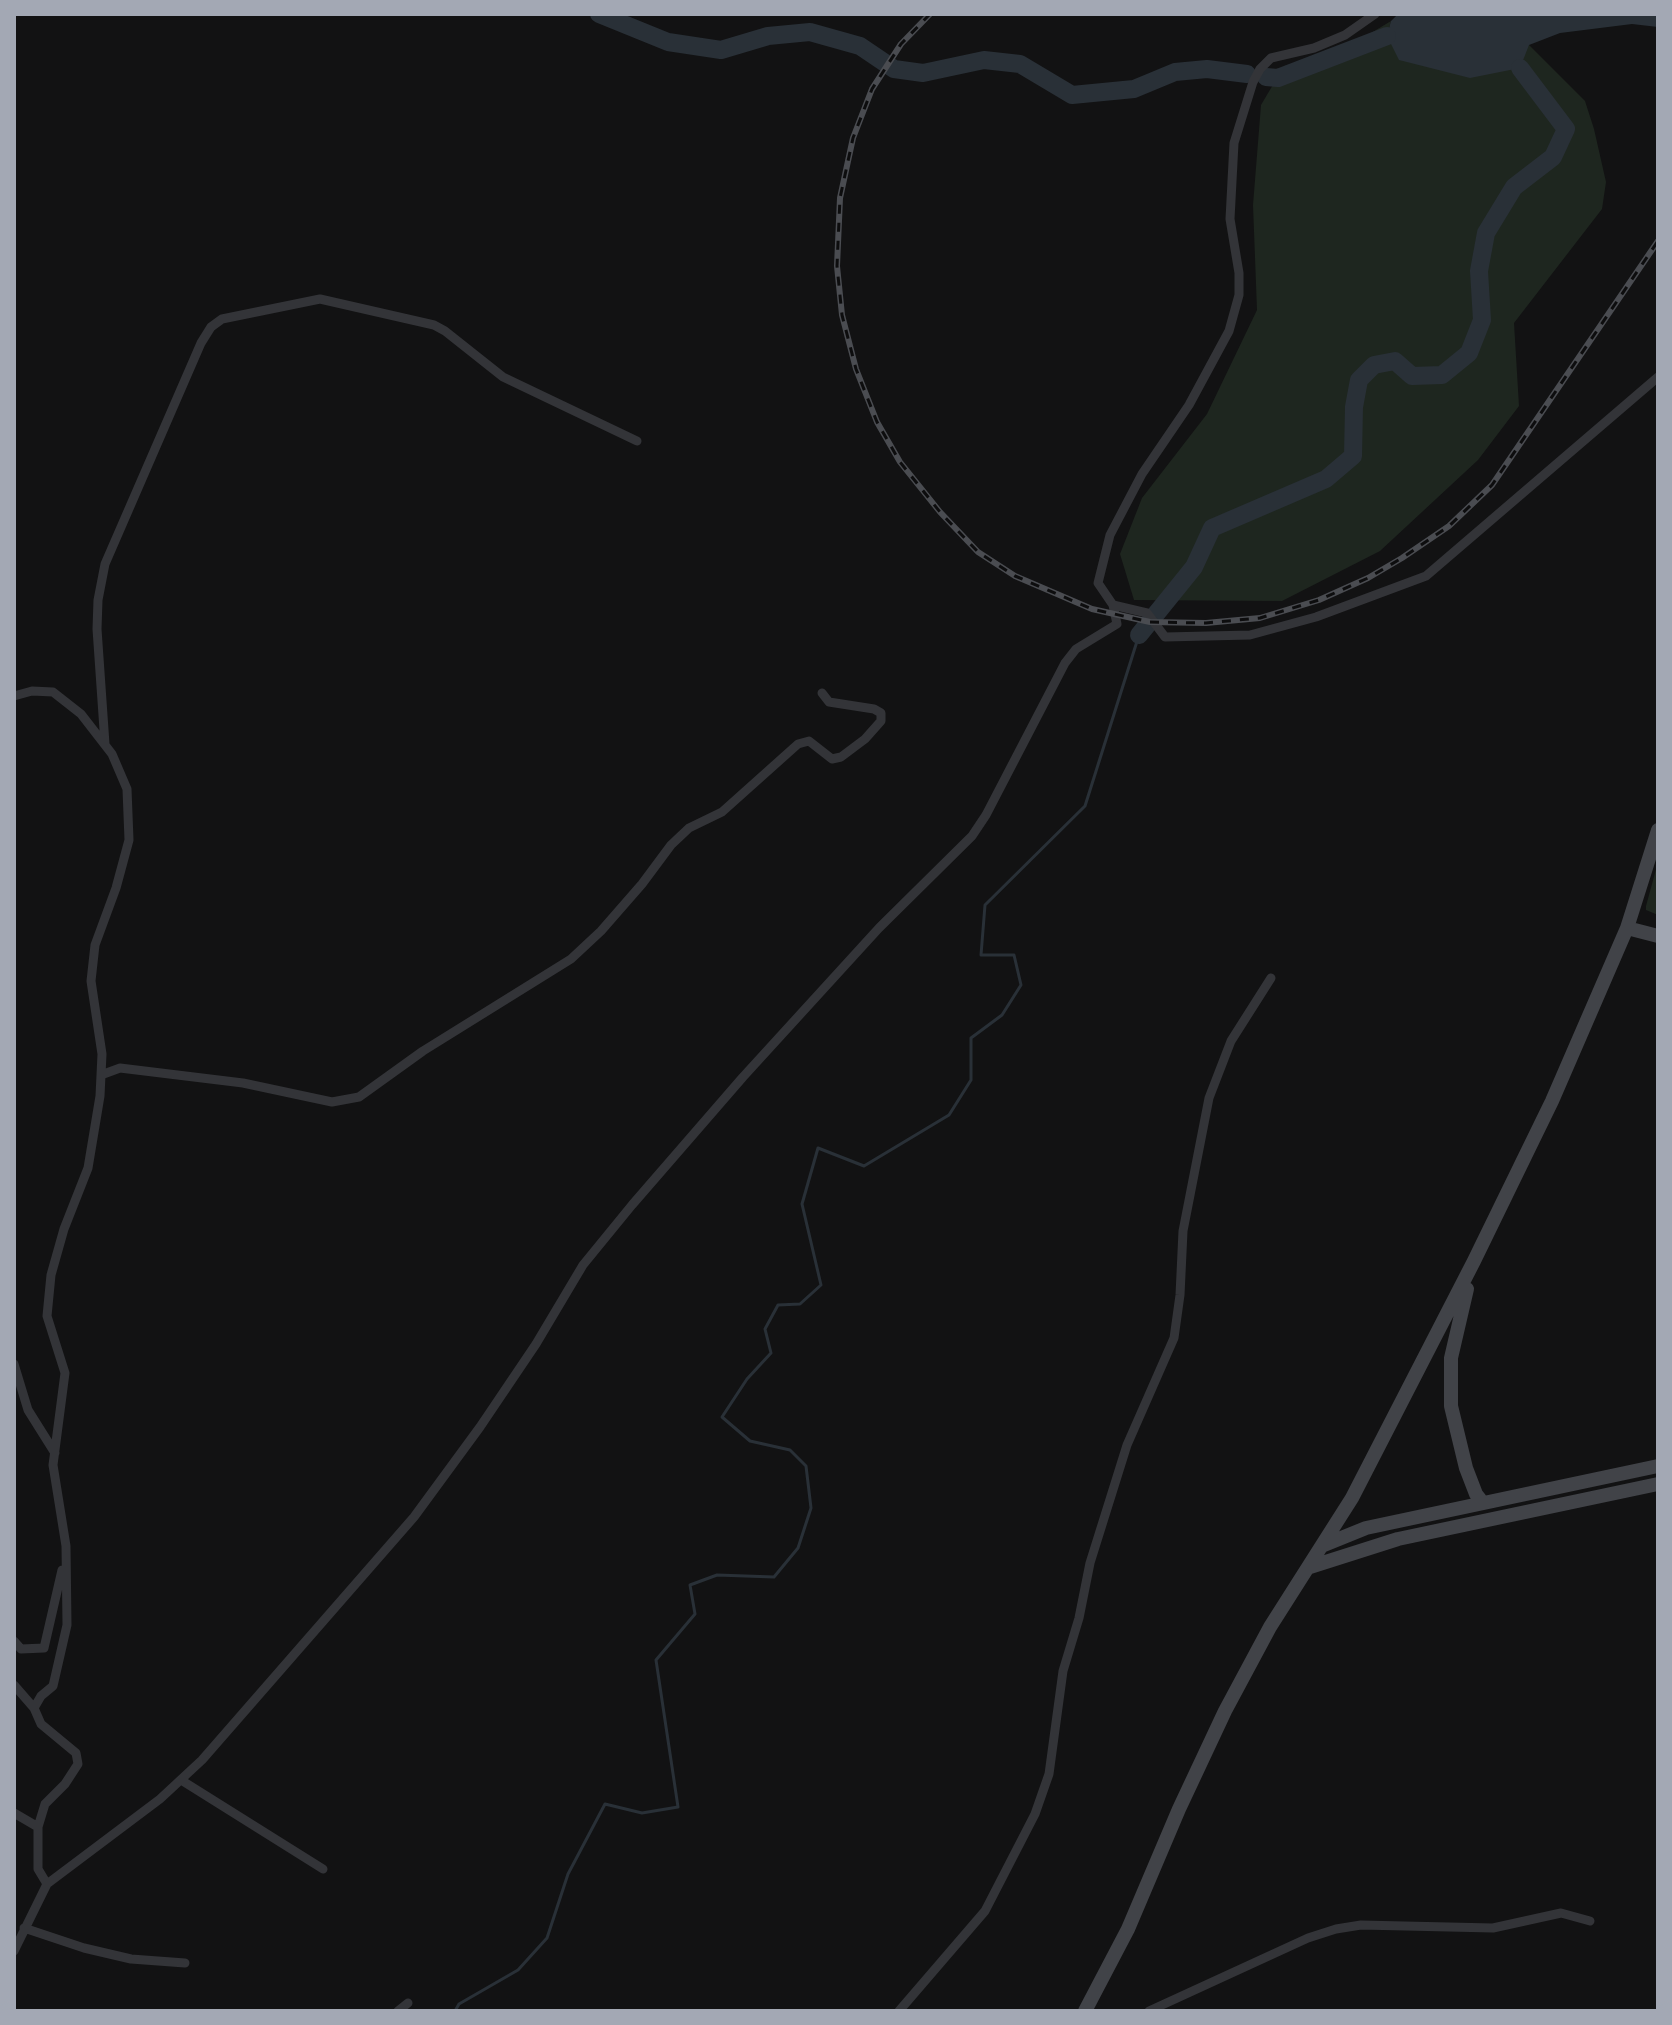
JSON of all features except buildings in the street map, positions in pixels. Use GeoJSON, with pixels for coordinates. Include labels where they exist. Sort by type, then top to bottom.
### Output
{"type":"FeatureCollection","features":[{"type":"Feature","properties":{"kind":"main road"},"geometry":{"type":"LineString","coordinates":[[1085,2011],[1128,1929],[1225,1711],[1270,1627],[1352,1498],[1552,1101],[1627,928],[1658,830]]}},
{"type":"Feature","properties":{"kind":"main road"},"geometry":{"type":"LineString","coordinates":[[1627,928],[1658,936]]}},
{"type":"Feature","properties":{"kind":"main road"},"geometry":{"type":"LineString","coordinates":[[1474,1261],[1451,1358],[1451,1406],[1466,1468],[1483,1503]]}},
{"type":"Feature","properties":{"kind":"main road"},"geometry":{"type":"LineString","coordinates":[[1324,1545],[1366,1528],[1658,1466]]}},
{"type":"Feature","properties":{"kind":"main road"},"geometry":{"type":"LineString","coordinates":[[1310,1567],[1398,1539],[1658,1484]]}},
{"type":"Feature","properties":{"kind":"street"},"geometry":{"type":"LineString","coordinates":[[14,1951],[47,1884],[160,1799],[202,1760],[414,1517],[536,1344],[583,1265],[632,1205],[879,928],[972,836],[1065,663],[1076,649],[1117,624],[1113,605],[1098,583],[1110,535],[1142,474],[1189,405],[1229,331],[1239,273],[1230,219],[1234,143],[1253,82],[1271,58],[1314,48],[1345,35],[1375,14]]}},
{"type":"Feature","properties":{"kind":"street"},"geometry":{"type":"LineString","coordinates":[[105,744],[97,629],[98,600],[105,564],[201,343],[211,327],[222,319],[320,299],[434,325],[503,377],[637,441]]}},
{"type":"Feature","properties":{"kind":"street"},"geometry":{"type":"LineString","coordinates":[[1113,605],[1147,613],[1165,637],[1250,635],[1316,617],[1426,576],[1658,377]]}},
{"type":"Feature","properties":{"kind":"street"},"geometry":{"type":"LineString","coordinates":[[14,696],[32,691],[53,692],[81,714],[105,744],[127,789],[129,840],[116,888],[95,945],[91,981],[102,1054],[100,1096],[88,1168],[64,1229],[51,1275],[47,1316],[65,1373],[53,1465],[66,1546],[67,1625],[53,1686],[41,1696],[34,1708]]}},
{"type":"Feature","properties":{"kind":"street"},"geometry":{"type":"LineString","coordinates":[[101,1075],[120,1068],[243,1083],[332,1102],[359,1097],[423,1051],[571,959],[632,896],[671,845],[689,828],[722,812],[798,744],[809,741],[832,759],[841,757],[865,739],[881,721],[881,713],[874,709],[829,702],[822,693]]}},
{"type":"Feature","properties":{"kind":"street"},"geometry":{"type":"LineString","coordinates":[[899,2011],[985,1911],[1035,1814],[1049,1774],[1063,1671],[1079,1618],[1090,1563],[1127,1445],[1174,1338],[1183,1231],[1209,1098],[1231,1041],[1271,978]]}},
{"type":"Feature","properties":{"kind":"street"},"geometry":{"type":"LineString","coordinates":[[14,1364],[28,1410],[55,1453]]}},
{"type":"Feature","properties":{"kind":"street"},"geometry":{"type":"LineString","coordinates":[[14,1641],[21,1649],[44,1648],[65,1559]]}},
{"type":"Feature","properties":{"kind":"street"},"geometry":{"type":"LineString","coordinates":[[14,1685],[34,1708],[41,1724],[76,1753],[78,1764],[65,1784],[45,1804],[38,1827],[38,1869],[47,1884]]}},
{"type":"Feature","properties":{"kind":"street"},"geometry":{"type":"LineString","coordinates":[[181,1780],[323,1869]]}},
{"type":"Feature","properties":{"kind":"street"},"geometry":{"type":"LineString","coordinates":[[14,1813],[38,1827]]}},
{"type":"Feature","properties":{"kind":"street"},"geometry":{"type":"LineString","coordinates":[[1149,2011],[1308,1938],[1336,1929],[1361,1925],[1493,1928],[1561,1913],[1590,1921]]}},
{"type":"Feature","properties":{"kind":"street"},"geometry":{"type":"LineString","coordinates":[[24,1928],[84,1948],[131,1959],[185,1963]]}},
{"type":"Feature","properties":{"kind":"street"},"geometry":{"type":"LineString","coordinates":[[398,2011],[408,2003]]}},
{"type":"Feature","properties":{"kind":"shaded area"},"geometry":{"type":"Polygon","coordinates":[[[1398,14],[1658,14],[1658,27],[1632,24],[1560,33],[1529,45],[1520,68],[1470,78],[1399,60],[1387,36],[1391,21],[1398,14]]]}},
{"type":"Feature","properties":{"kind":"shaded area"},"geometry":{"type":"Polygon","coordinates":[[[1391,21],[1387,36],[1529,45],[1585,101],[1606,182],[1602,209],[1514,323],[1519,406],[1478,460],[1380,551],[1282,601],[1134,600],[1120,554],[1142,498],[1207,414],[1257,310],[1253,205],[1261,105],[1284,66],[1341,51],[1391,21]]]}},
{"type":"Feature","properties":{"kind":"shaded area"},"geometry":{"type":"Polygon","coordinates":[[[1658,862],[1658,915],[1646,910],[1646,906],[1658,862]]]}},
{"type":"Feature","properties":{"kind":"waterway"},"geometry":{"type":"LineString","coordinates":[[599,14],[668,42],[721,50],[768,36],[810,32],[860,46],[894,69],[923,73],[984,60],[1020,64],[1072,95],[1134,89],[1175,72],[1207,69],[1247,74]]}},
{"type":"Feature","properties":{"kind":"waterway"},"geometry":{"type":"LineString","coordinates":[[1266,77],[1278,78],[1387,36]]}},
{"type":"Feature","properties":{"kind":"waterway"},"geometry":{"type":"LineString","coordinates":[[1139,635],[1194,567],[1212,528],[1326,479],[1353,456],[1354,407],[1359,380],[1374,365],[1395,361],[1412,376],[1442,375],[1469,353],[1482,320],[1479,271],[1486,233],[1514,187],[1553,157],[1566,129],[1520,68]]}},
{"type":"Feature","properties":{"kind":"waterway"},"geometry":{"type":"LineString","coordinates":[[455,2011],[459,2004],[518,1970],[547,1938],[568,1874],[605,1804],[642,1813],[678,1807],[656,1660],[695,1614],[690,1585],[717,1575],[774,1577],[798,1548],[811,1508],[806,1466],[790,1450],[750,1441],[722,1417],[747,1379],[771,1353],[765,1329],[778,1305],[800,1304],[821,1285],[802,1204],[818,1148],[864,1166],[949,1115],[971,1080],[971,1038],[1002,1015],[1021,985],[1014,955],[981,955],[985,905],[1085,806],[1139,635]]}},
{"type":"Feature","properties":{"kind":"railway"},"geometry":{"type":"LineString","coordinates":[[930,14],[901,44],[872,89],[853,138],[840,198],[837,266],[842,315],[856,369],[877,422],[900,462],[940,512],[978,552],[1015,576],[1092,609],[1150,622],[1206,623],[1260,618],[1319,600],[1368,578],[1402,558],[1449,526],[1492,485],[1658,241]]}}]}
